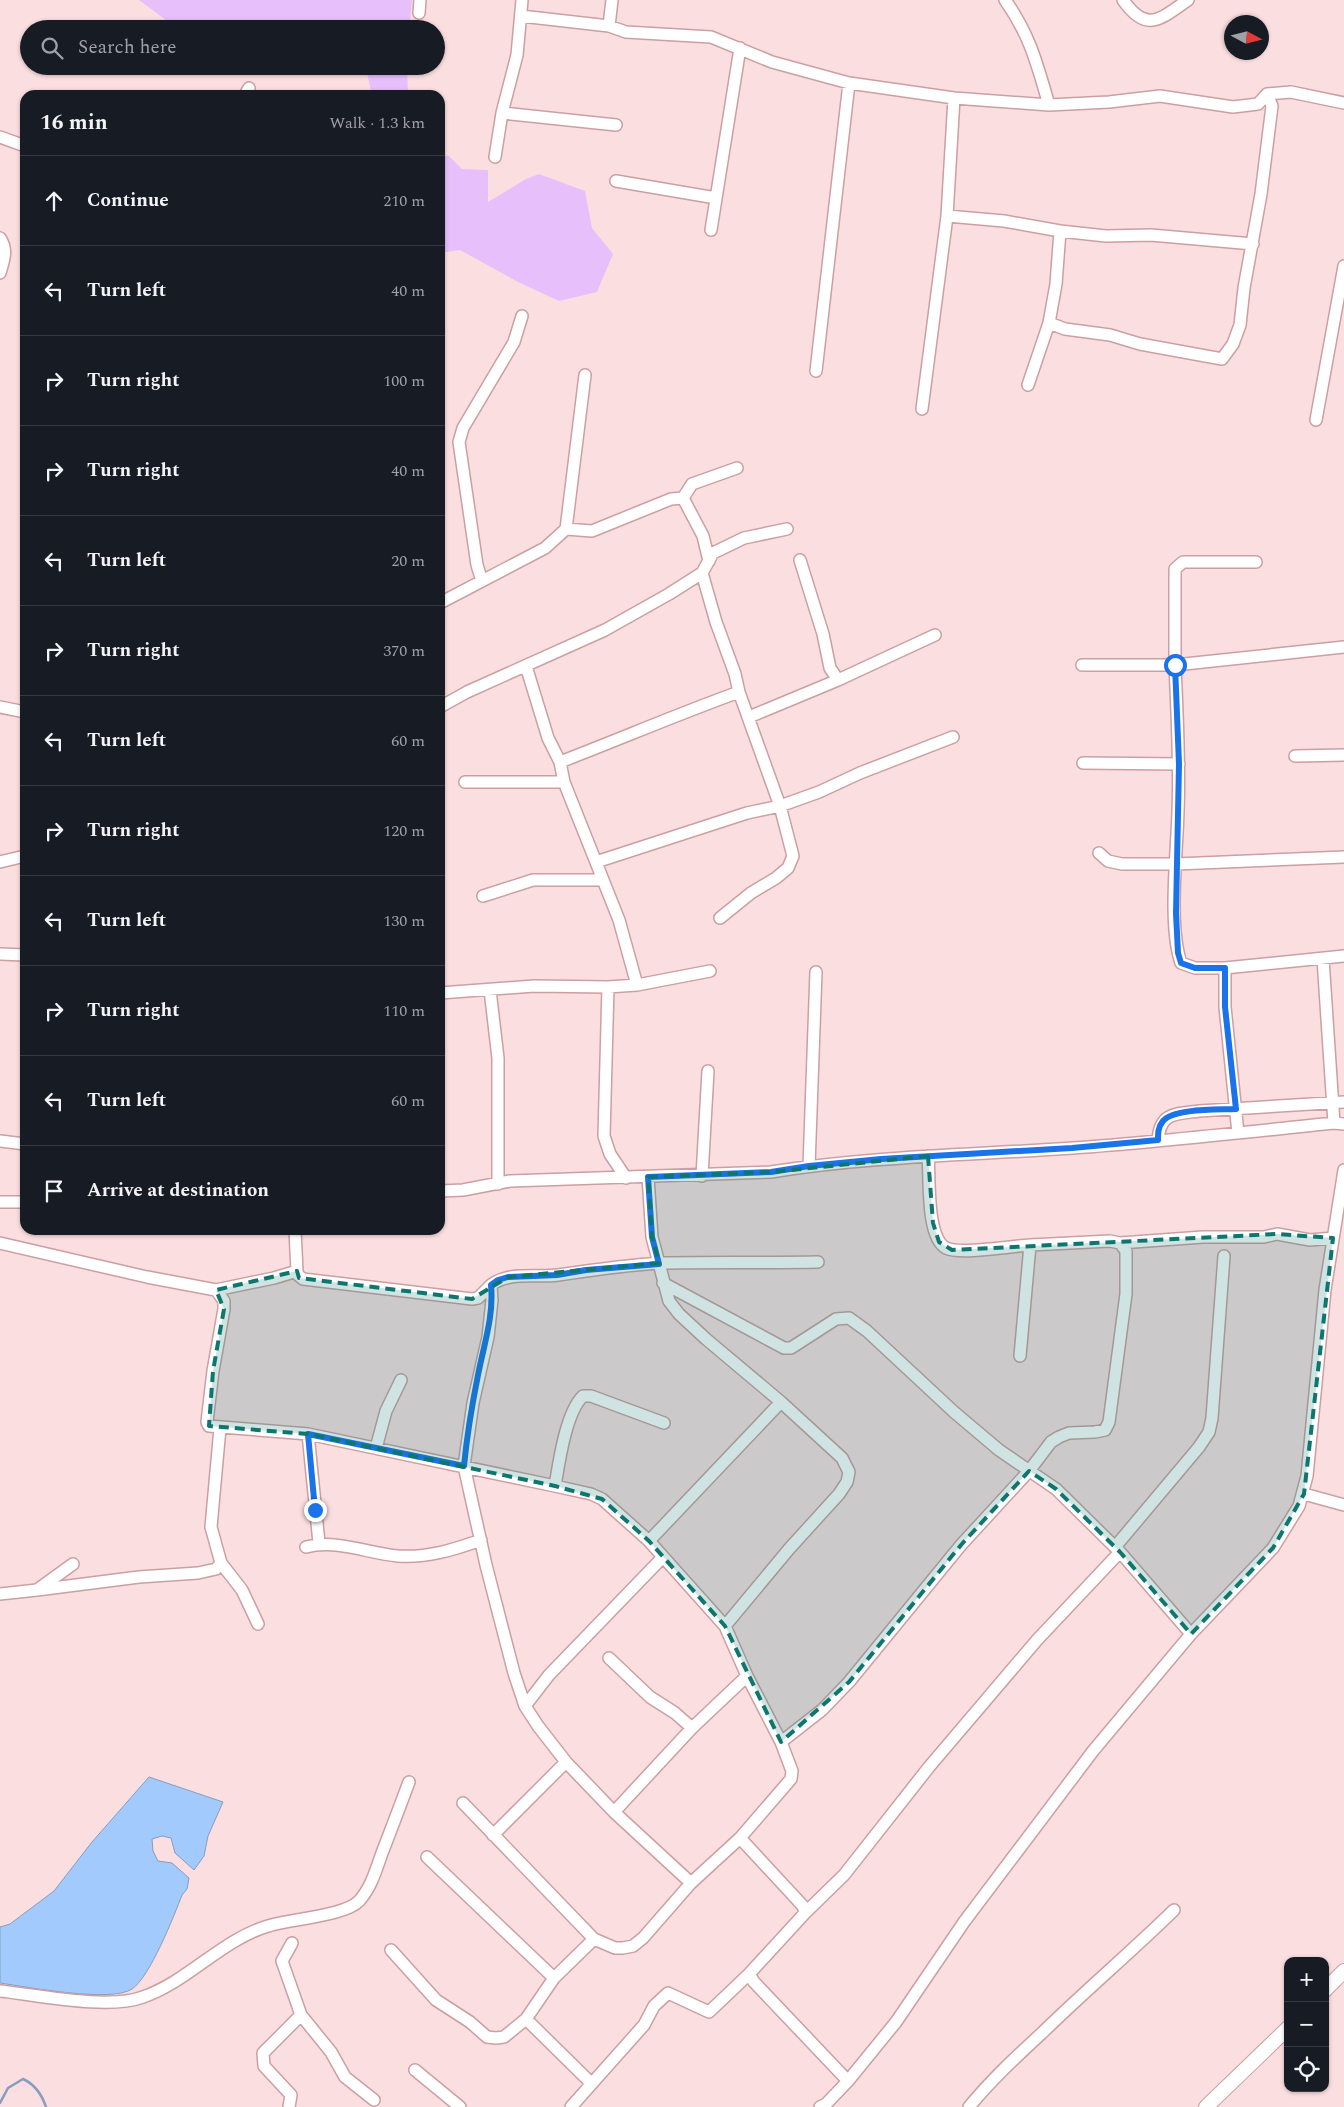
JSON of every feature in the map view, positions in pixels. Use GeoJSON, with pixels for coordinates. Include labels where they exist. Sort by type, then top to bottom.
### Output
{"type":"FeatureCollection","features":[{"type":"Feature","properties":{"kind":"main road"},"geometry":{"type":"LineString","coordinates":[[1329,1986],[1344,1971]]}},
{"type":"Feature","properties":{"kind":"main road"},"geometry":{"type":"LineString","coordinates":[[1206,2107],[1284,2032]]}},
{"type":"Feature","properties":{"kind":"street"},"geometry":{"type":"LineString","coordinates":[[419,13],[420,0]]}},
{"type":"Feature","properties":{"kind":"street"},"geometry":{"type":"LineString","coordinates":[[494,156],[502,113],[517,55],[522,0]]}},
{"type":"Feature","properties":{"kind":"street"},"geometry":{"type":"LineString","coordinates":[[608,26],[612,0]]}},
{"type":"Feature","properties":{"kind":"street"},"geometry":{"type":"LineString","coordinates":[[1005,0],[1020,21],[1032,46],[1049,105]]}},
{"type":"Feature","properties":{"kind":"street"},"geometry":{"type":"LineString","coordinates":[[1123,0],[1136,16],[1147,21],[1160,18],[1188,0]]}},
{"type":"Feature","properties":{"kind":"street"},"geometry":{"type":"LineString","coordinates":[[521,16],[608,26],[626,32],[711,37],[772,62],[849,83],[954,98],[1049,105],[1160,96],[1233,107],[1258,104],[1268,94],[1291,92],[1344,103]]}},
{"type":"Feature","properties":{"kind":"street"},"geometry":{"type":"LineString","coordinates":[[711,230],[740,48]]}},
{"type":"Feature","properties":{"kind":"street"},"geometry":{"type":"LineString","coordinates":[[816,371],[849,83]]}},
{"type":"Feature","properties":{"kind":"street"},"geometry":{"type":"LineString","coordinates":[[1049,324],[1066,329],[1110,335],[1140,344],[1222,359],[1233,344],[1240,325],[1272,106],[1268,94]]}},
{"type":"Feature","properties":{"kind":"street"},"geometry":{"type":"LineString","coordinates":[[922,409],[947,216],[954,98]]}},
{"type":"Feature","properties":{"kind":"street"},"geometry":{"type":"LineString","coordinates":[[502,113],[616,126]]}},
{"type":"Feature","properties":{"kind":"street"},"geometry":{"type":"LineString","coordinates":[[0,136],[20,144]]}},
{"type":"Feature","properties":{"kind":"street"},"geometry":{"type":"LineString","coordinates":[[616,181],[716,198]]}},
{"type":"Feature","properties":{"kind":"street"},"geometry":{"type":"LineString","coordinates":[[947,216],[1004,221],[1060,231],[1106,236],[1151,236],[1253,244]]}},
{"type":"Feature","properties":{"kind":"street"},"geometry":{"type":"LineString","coordinates":[[1028,385],[1049,324],[1056,284],[1060,231]]}},
{"type":"Feature","properties":{"kind":"street"},"geometry":{"type":"LineString","coordinates":[[0,238],[5,246],[5,258],[0,273]]}},
{"type":"Feature","properties":{"kind":"street"},"geometry":{"type":"LineString","coordinates":[[1316,420],[1344,266]]}},
{"type":"Feature","properties":{"kind":"street"},"geometry":{"type":"LineString","coordinates":[[482,581],[477,565],[459,442],[463,428],[514,342],[522,316]]}},
{"type":"Feature","properties":{"kind":"street"},"geometry":{"type":"LineString","coordinates":[[445,600],[545,548],[566,529],[585,376]]}},
{"type":"Feature","properties":{"kind":"street"},"geometry":{"type":"LineString","coordinates":[[683,498],[692,484],[737,468]]}},
{"type":"Feature","properties":{"kind":"street"},"geometry":{"type":"LineString","coordinates":[[566,529],[592,531],[671,499],[683,498]]}},
{"type":"Feature","properties":{"kind":"street"},"geometry":{"type":"LineString","coordinates":[[683,498],[703,536],[709,561]]}},
{"type":"Feature","properties":{"kind":"street"},"geometry":{"type":"LineString","coordinates":[[445,704],[467,692],[605,630],[669,594],[702,573],[713,553],[744,538],[787,529]]}},
{"type":"Feature","properties":{"kind":"street"},"geometry":{"type":"LineString","coordinates":[[800,560],[823,634],[830,668],[838,680]]}},
{"type":"Feature","properties":{"kind":"street"},"geometry":{"type":"LineString","coordinates":[[1256,562],[1183,562],[1175,569],[1175,665],[1179,764],[1176,864],[1178,953],[1181,963],[1195,968],[1225,968],[1344,956]]}},
{"type":"Feature","properties":{"kind":"street"},"geometry":{"type":"LineString","coordinates":[[702,573],[716,622],[735,674],[739,692],[780,806],[793,856],[788,868],[776,878],[751,893],[720,918]]}},
{"type":"Feature","properties":{"kind":"street"},"geometry":{"type":"LineString","coordinates":[[749,717],[838,680],[935,636]]}},
{"type":"Feature","properties":{"kind":"street"},"geometry":{"type":"LineString","coordinates":[[1082,665],[1175,665],[1344,647]]}},
{"type":"Feature","properties":{"kind":"street"},"geometry":{"type":"LineString","coordinates":[[526,666],[548,738],[560,762],[564,782],[619,920],[637,985]]}},
{"type":"Feature","properties":{"kind":"street"},"geometry":{"type":"LineString","coordinates":[[560,762],[739,692]]}},
{"type":"Feature","properties":{"kind":"street"},"geometry":{"type":"LineString","coordinates":[[0,707],[20,711]]}},
{"type":"Feature","properties":{"kind":"street"},"geometry":{"type":"LineString","coordinates":[[596,862],[746,813],[780,806],[819,792],[860,773],[953,736]]}},
{"type":"Feature","properties":{"kind":"street"},"geometry":{"type":"LineString","coordinates":[[1296,756],[1344,755]]}},
{"type":"Feature","properties":{"kind":"street"},"geometry":{"type":"LineString","coordinates":[[1083,763],[1179,764]]}},
{"type":"Feature","properties":{"kind":"street"},"geometry":{"type":"LineString","coordinates":[[464,782],[505,784],[564,782]]}},
{"type":"Feature","properties":{"kind":"street"},"geometry":{"type":"LineString","coordinates":[[1099,853],[1108,861],[1122,864],[1176,864],[1344,857]]}},
{"type":"Feature","properties":{"kind":"street"},"geometry":{"type":"LineString","coordinates":[[0,862],[20,857]]}},
{"type":"Feature","properties":{"kind":"street"},"geometry":{"type":"LineString","coordinates":[[483,896],[533,880],[603,880]]}},
{"type":"Feature","properties":{"kind":"street"},"geometry":{"type":"LineString","coordinates":[[0,954],[20,955]]}},
{"type":"Feature","properties":{"kind":"street"},"geometry":{"type":"LineString","coordinates":[[445,1190],[510,1181],[702,1176],[771,1172],[809,1166],[928,1156],[1206,1138],[1238,1133],[1339,1124],[1323,959]]}},
{"type":"Feature","properties":{"kind":"street"},"geometry":{"type":"LineString","coordinates":[[1225,968],[1225,1007],[1238,1133]]}},
{"type":"Feature","properties":{"kind":"street"},"geometry":{"type":"LineString","coordinates":[[445,993],[534,986],[608,987],[637,985],[710,970]]}},
{"type":"Feature","properties":{"kind":"street"},"geometry":{"type":"LineString","coordinates":[[809,1166],[816,972]]}},
{"type":"Feature","properties":{"kind":"street"},"geometry":{"type":"LineString","coordinates":[[608,987],[604,1136],[610,1154],[626,1178]]}},
{"type":"Feature","properties":{"kind":"street"},"geometry":{"type":"LineString","coordinates":[[490,990],[498,1058],[498,1184]]}},
{"type":"Feature","properties":{"kind":"street"},"geometry":{"type":"LineString","coordinates":[[702,1176],[708,1071]]}},
{"type":"Feature","properties":{"kind":"street"},"geometry":{"type":"LineString","coordinates":[[1158,1140],[1159,1127],[1164,1119],[1176,1114],[1338,1102]]}},
{"type":"Feature","properties":{"kind":"street"},"geometry":{"type":"LineString","coordinates":[[0,1141],[20,1143]]}},
{"type":"Feature","properties":{"kind":"street"},"geometry":{"type":"LineString","coordinates":[[928,1156],[933,1223],[939,1242],[944,1248],[962,1251],[1030,1245],[1264,1237],[1277,1234],[1310,1240],[1334,1238]]}},
{"type":"Feature","properties":{"kind":"street"},"geometry":{"type":"LineString","coordinates":[[825,2106],[896,2022],[964,1922],[1093,1751],[1191,1634],[1274,1548],[1300,1506],[1304,1494],[1325,1290],[1344,1170]]}},
{"type":"Feature","properties":{"kind":"street"},"geometry":{"type":"LineString","coordinates":[[648,1177],[652,1237],[669,1301],[679,1314],[706,1339],[842,1458],[848,1472],[847,1482],[839,1494],[788,1549],[725,1626]]}},
{"type":"Feature","properties":{"kind":"street"},"geometry":{"type":"LineString","coordinates":[[0,1202],[20,1202]]}},
{"type":"Feature","properties":{"kind":"street"},"geometry":{"type":"LineString","coordinates":[[295,1235],[297,1270],[300,1278],[472,1299],[478,1298],[498,1280],[508,1277],[557,1275],[586,1270],[659,1264],[818,1262]]}},
{"type":"Feature","properties":{"kind":"street"},"geometry":{"type":"LineString","coordinates":[[781,1742],[808,1722],[849,1682],[961,1545],[1030,1472],[1051,1442],[1069,1433],[1105,1430],[1109,1422],[1126,1294],[1126,1251],[1120,1243]]}},
{"type":"Feature","properties":{"kind":"street"},"geometry":{"type":"LineString","coordinates":[[0,1244],[147,1277],[216,1290],[274,1278],[297,1270]]}},
{"type":"Feature","properties":{"kind":"street"},"geometry":{"type":"LineString","coordinates":[[1020,1356],[1030,1245]]}},
{"type":"Feature","properties":{"kind":"street"},"geometry":{"type":"LineString","coordinates":[[571,2107],[590,2083],[644,2026],[654,2006],[668,1993],[709,2012],[749,1974],[805,1913],[844,1875],[929,1766],[1037,1640],[1118,1550],[1199,1447],[1209,1432],[1219,1338],[1224,1256]]}},
{"type":"Feature","properties":{"kind":"street"},"geometry":{"type":"LineString","coordinates":[[663,1283],[784,1348],[790,1348],[836,1319],[849,1318],[867,1331],[999,1450],[1056,1489],[1118,1550],[1191,1634]]}},
{"type":"Feature","properties":{"kind":"street"},"geometry":{"type":"LineString","coordinates":[[491,1285],[492,1300],[488,1337],[472,1403],[464,1466],[514,1673],[526,1706],[538,1726],[566,1762],[614,1812],[691,1883]]}},
{"type":"Feature","properties":{"kind":"street"},"geometry":{"type":"LineString","coordinates":[[216,1290],[224,1300],[224,1309],[213,1371],[207,1422],[209,1426],[308,1434],[591,1494],[602,1500],[649,1541],[725,1626],[747,1676],[781,1742],[792,1771],[791,1779],[740,1838],[691,1883],[643,1938],[633,1946],[615,1948],[594,1939],[463,1803]]}},
{"type":"Feature","properties":{"kind":"street"},"geometry":{"type":"LineString","coordinates":[[376,1448],[386,1411],[401,1380]]}},
{"type":"Feature","properties":{"kind":"street"},"geometry":{"type":"LineString","coordinates":[[555,1486],[566,1433],[578,1401],[583,1396],[591,1396],[664,1423]]}},
{"type":"Feature","properties":{"kind":"street"},"geometry":{"type":"LineString","coordinates":[[649,1541],[780,1402]]}},
{"type":"Feature","properties":{"kind":"street"},"geometry":{"type":"LineString","coordinates":[[220,1428],[211,1527],[221,1563],[242,1590],[258,1624]]}},
{"type":"Feature","properties":{"kind":"street"},"geometry":{"type":"LineString","coordinates":[[308,1434],[319,1543]]}},
{"type":"Feature","properties":{"kind":"street"},"geometry":{"type":"LineString","coordinates":[[1304,1494],[1344,1504]]}},
{"type":"Feature","properties":{"kind":"street"},"geometry":{"type":"LineString","coordinates":[[306,1547],[319,1543],[397,1556],[424,1557],[481,1540]]}},
{"type":"Feature","properties":{"kind":"street"},"geometry":{"type":"LineString","coordinates":[[526,1706],[548,1675],[663,1557]]}},
{"type":"Feature","properties":{"kind":"street"},"geometry":{"type":"LineString","coordinates":[[0,1594],[139,1577],[198,1573],[216,1568],[221,1563]]}},
{"type":"Feature","properties":{"kind":"street"},"geometry":{"type":"LineString","coordinates":[[37,1590],[73,1564]]}},
{"type":"Feature","properties":{"kind":"street"},"geometry":{"type":"LineString","coordinates":[[609,1658],[650,1697],[692,1728]]}},
{"type":"Feature","properties":{"kind":"street"},"geometry":{"type":"LineString","coordinates":[[614,1812],[692,1728],[747,1676]]}},
{"type":"Feature","properties":{"kind":"street"},"geometry":{"type":"LineString","coordinates":[[494,1835],[566,1762]]}},
{"type":"Feature","properties":{"kind":"street"},"geometry":{"type":"LineString","coordinates":[[0,1991],[102,2003],[128,2001],[143,1997],[171,1983],[244,1934],[269,1926],[339,1911],[358,1902],[370,1886],[409,1782]]}},
{"type":"Feature","properties":{"kind":"street"},"geometry":{"type":"LineString","coordinates":[[740,1838],[803,1906],[805,1913]]}},
{"type":"Feature","properties":{"kind":"street"},"geometry":{"type":"LineString","coordinates":[[427,1857],[554,1978]]}},
{"type":"Feature","properties":{"kind":"street"},"geometry":{"type":"LineString","coordinates":[[969,2107],[1012,2060],[1097,1980],[1123,1960],[1174,1910]]}},
{"type":"Feature","properties":{"kind":"street"},"geometry":{"type":"LineString","coordinates":[[392,1950],[436,2000],[470,2022],[487,2037],[504,2037],[526,2019],[554,1978],[594,1939]]}},
{"type":"Feature","properties":{"kind":"street"},"geometry":{"type":"LineString","coordinates":[[292,1943],[282,1962],[301,2015],[331,2052],[345,2077],[374,2100]]}},
{"type":"Feature","properties":{"kind":"street"},"geometry":{"type":"LineString","coordinates":[[749,1974],[754,1982],[848,2081]]}},
{"type":"Feature","properties":{"kind":"street"},"geometry":{"type":"LineString","coordinates":[[289,2107],[291,2095],[264,2066],[263,2053],[301,2015]]}},
{"type":"Feature","properties":{"kind":"street"},"geometry":{"type":"LineString","coordinates":[[526,2019],[590,2083]]}},
{"type":"Feature","properties":{"kind":"street"},"geometry":{"type":"LineString","coordinates":[[415,2070],[460,2107]]}},
{"type":"Feature","properties":{"kind":"highlighted area"},"geometry":{"type":"Polygon","coordinates":[[[928,1156],[933,1223],[939,1242],[952,1250],[1277,1234],[1333,1238],[1304,1494],[1273,1548],[1191,1634],[1120,1552],[1056,1489],[1029,1471],[961,1545],[849,1682],[781,1742],[725,1626],[649,1541],[602,1499],[555,1486],[308,1434],[209,1426],[213,1371],[224,1309],[216,1290],[297,1271],[299,1278],[472,1299],[508,1277],[659,1263],[652,1237],[648,1177],[771,1172],[928,1156]]]}},
{"type":"Feature","properties":{"kind":"shaded area"},"geometry":{"type":"Polygon","coordinates":[[[139,0],[412,0],[410,20],[166,20],[139,0]]]}},
{"type":"Feature","properties":{"kind":"shaded area"},"geometry":{"type":"Polygon","coordinates":[[[367,75],[407,75],[408,90],[371,90],[367,75]]]}},
{"type":"Feature","properties":{"kind":"shaded area"},"geometry":{"type":"Polygon","coordinates":[[[445,156],[449,156],[462,169],[488,170],[488,202],[526,179],[539,174],[585,191],[592,228],[613,254],[597,292],[559,301],[518,282],[460,250],[445,252],[445,156]]]}},
{"type":"Feature","properties":{"kind":"water"},"geometry":{"type":"Polygon","coordinates":[[[149,1777],[223,1802],[208,1836],[204,1856],[194,1870],[175,1853],[171,1838],[162,1836],[152,1839],[153,1851],[158,1861],[172,1863],[189,1878],[187,1889],[182,1895],[154,1960],[139,1982],[132,1989],[106,1995],[68,1993],[0,1983],[0,1927],[10,1924],[54,1891],[92,1842],[149,1777]]]}},
{"type":"Feature","properties":{"kind":"waterway"},"geometry":{"type":"LineString","coordinates":[[0,2103],[8,2088],[23,2079],[37,2090],[46,2107]]}},
{"type":"Feature","properties":{"kind":"route"},"geometry":{"type":"LineString","coordinates":[[315,1510],[308,1434],[464,1466],[472,1403],[488,1337],[492,1300],[491,1285],[498,1280],[508,1277],[557,1275],[611,1267],[659,1264],[652,1237],[648,1177],[771,1172],[881,1159],[1072,1148],[1158,1140],[1159,1127],[1164,1119],[1176,1114],[1236,1109],[1225,1007],[1225,968],[1195,968],[1181,963],[1178,953],[1176,864],[1179,764],[1175,665]]}}]}
